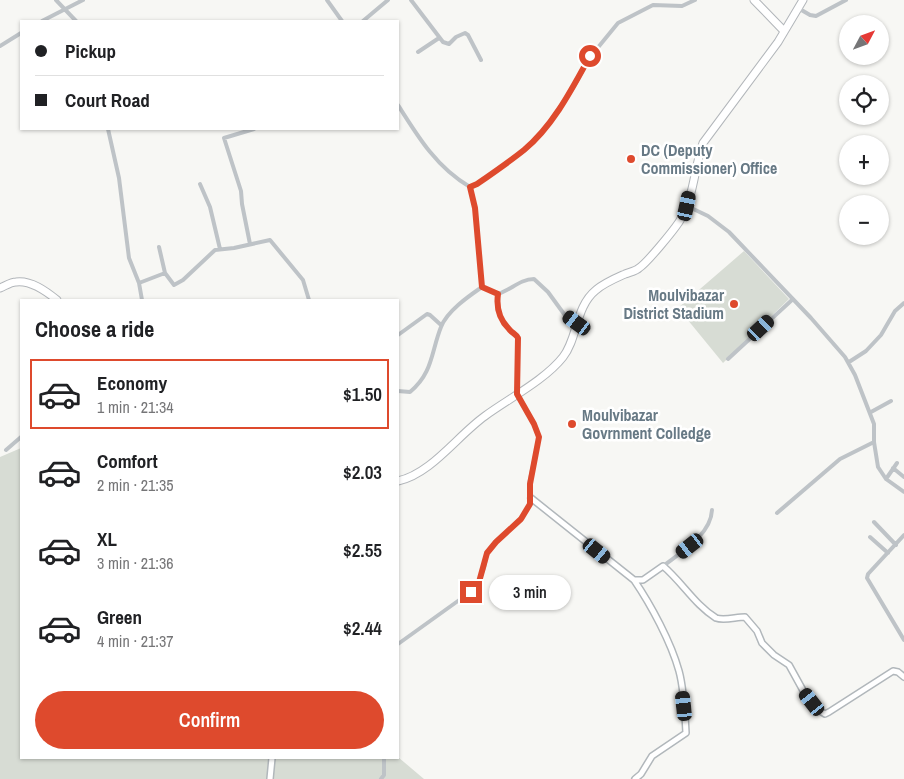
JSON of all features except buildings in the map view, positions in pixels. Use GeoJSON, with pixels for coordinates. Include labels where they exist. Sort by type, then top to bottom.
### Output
{"type":"FeatureCollection","features":[{"type":"Feature","properties":{"kind":"highway"},"geometry":{"type":"LineString","coordinates":[[754,0],[784,31]]}},
{"type":"Feature","properties":{"kind":"highway"},"geometry":{"type":"LineString","coordinates":[[399,481],[418,473],[483,417],[552,370],[564,357],[584,305],[594,291],[622,275],[640,268],[679,222],[687,206],[703,143],[778,42],[803,0]]}},
{"type":"Feature","properties":{"kind":"highway"},"geometry":{"type":"LineString","coordinates":[[0,288],[15,282],[34,284],[56,299]]}},
{"type":"Feature","properties":{"kind":"street"},"geometry":{"type":"LineString","coordinates":[[56,0],[75,20]]}},
{"type":"Feature","properties":{"kind":"street"},"geometry":{"type":"LineString","coordinates":[[44,20],[83,0]]}},
{"type":"Feature","properties":{"kind":"street"},"geometry":{"type":"LineString","coordinates":[[327,0],[341,20]]}},
{"type":"Feature","properties":{"kind":"street"},"geometry":{"type":"LineString","coordinates":[[364,20],[388,0]]}},
{"type":"Feature","properties":{"kind":"street"},"geometry":{"type":"LineString","coordinates":[[411,0],[439,38],[448,44],[456,37],[468,35],[481,60]]}},
{"type":"Feature","properties":{"kind":"street"},"geometry":{"type":"LineString","coordinates":[[470,187],[524,150],[545,129],[573,88],[590,56],[618,23],[652,5],[682,6],[695,0]]}},
{"type":"Feature","properties":{"kind":"street"},"geometry":{"type":"LineString","coordinates":[[798,8],[810,15],[816,16],[846,0]]}},
{"type":"Feature","properties":{"kind":"street"},"geometry":{"type":"LineString","coordinates":[[0,46],[20,33]]}},
{"type":"Feature","properties":{"kind":"street"},"geometry":{"type":"LineString","coordinates":[[418,52],[439,38]]}},
{"type":"Feature","properties":{"kind":"street"},"geometry":{"type":"LineString","coordinates":[[399,107],[421,141],[444,168],[470,187],[475,208],[482,287]]}},
{"type":"Feature","properties":{"kind":"street"},"geometry":{"type":"LineString","coordinates":[[108,130],[119,178],[128,258],[138,283],[142,299]]}},
{"type":"Feature","properties":{"kind":"street"},"geometry":{"type":"LineString","coordinates":[[250,244],[242,204],[242,191],[224,138],[251,130]]}},
{"type":"Feature","properties":{"kind":"street"},"geometry":{"type":"LineString","coordinates":[[200,184],[210,207],[220,249]]}},
{"type":"Feature","properties":{"kind":"street"},"geometry":{"type":"LineString","coordinates":[[687,206],[708,216],[729,232],[793,299],[849,362],[871,412],[878,467],[886,478],[904,492]]}},
{"type":"Feature","properties":{"kind":"street"},"geometry":{"type":"LineString","coordinates":[[159,247],[165,273],[174,285],[183,280],[215,250],[270,240],[302,280],[308,299]]}},
{"type":"Feature","properties":{"kind":"street"},"geometry":{"type":"LineString","coordinates":[[138,283],[165,273]]}},
{"type":"Feature","properties":{"kind":"street"},"geometry":{"type":"LineString","coordinates":[[498,294],[519,282],[534,279],[548,292],[564,314],[577,323]]}},
{"type":"Feature","properties":{"kind":"street"},"geometry":{"type":"LineString","coordinates":[[482,287],[498,294]]}},
{"type":"Feature","properties":{"kind":"street"},"geometry":{"type":"LineString","coordinates":[[399,391],[410,392],[423,379],[432,361],[441,325],[460,304],[482,287]]}},
{"type":"Feature","properties":{"kind":"street"},"geometry":{"type":"LineString","coordinates":[[399,643],[476,588],[484,568],[487,553],[521,519],[530,504],[530,484],[539,437],[517,394],[518,338],[500,316],[497,304],[498,294]]}},
{"type":"Feature","properties":{"kind":"street"},"geometry":{"type":"LineString","coordinates":[[728,360],[793,299]]}},
{"type":"Feature","properties":{"kind":"street"},"geometry":{"type":"LineString","coordinates":[[849,362],[866,351],[881,335],[895,311],[904,303]]}},
{"type":"Feature","properties":{"kind":"street"},"geometry":{"type":"LineString","coordinates":[[399,334],[427,314],[441,325]]}},
{"type":"Feature","properties":{"kind":"street"},"geometry":{"type":"LineString","coordinates":[[871,412],[891,401]]}},
{"type":"Feature","properties":{"kind":"street"},"geometry":{"type":"LineString","coordinates":[[6,450],[20,438]]}},
{"type":"Feature","properties":{"kind":"street"},"geometry":{"type":"LineString","coordinates":[[777,513],[840,459],[874,442]]}},
{"type":"Feature","properties":{"kind":"street"},"geometry":{"type":"LineString","coordinates":[[886,478],[897,463]]}},
{"type":"Feature","properties":{"kind":"street"},"geometry":{"type":"LineString","coordinates":[[893,468],[904,477]]}},
{"type":"Feature","properties":{"kind":"street"},"geometry":{"type":"LineString","coordinates":[[531,498],[634,580],[645,597],[672,650],[680,672],[686,733],[652,756],[641,774],[635,779]]}},
{"type":"Feature","properties":{"kind":"street"},"geometry":{"type":"LineString","coordinates":[[634,580],[643,580],[690,546],[706,528],[712,516],[712,510]]}},
{"type":"Feature","properties":{"kind":"street"},"geometry":{"type":"LineString","coordinates":[[874,522],[896,545]]}},
{"type":"Feature","properties":{"kind":"street"},"geometry":{"type":"LineString","coordinates":[[904,535],[868,574],[867,578],[904,640]]}},
{"type":"Feature","properties":{"kind":"street"},"geometry":{"type":"LineString","coordinates":[[870,537],[888,554]]}},
{"type":"Feature","properties":{"kind":"street"},"geometry":{"type":"LineString","coordinates":[[663,566],[712,615],[722,620],[745,617],[757,631],[762,643],[789,666],[805,694],[820,712],[825,714],[830,712],[893,671],[904,677]]}},
{"type":"Feature","properties":{"kind":"street"},"geometry":{"type":"LineString","coordinates":[[270,779],[272,759]]}},
{"type":"Feature","properties":{"kind":"street"},"geometry":{"type":"LineString","coordinates":[[381,779],[384,775],[384,759]]}},
{"type":"Feature","properties":{"kind":"shaded area","name":"Moulvibazar District Stadium"},"geometry":{"type":"Polygon","coordinates":[[[744,251],[789,299],[723,363],[678,308],[744,251]]]}},
{"type":"Feature","properties":{"kind":"shaded area"},"geometry":{"type":"Polygon","coordinates":[[[20,448],[20,759],[399,758],[424,779],[0,779],[0,457],[20,448]]]}},
{"type":"Feature","properties":{"kind":"place","name":"DC (Deputy Commissioner) Office"},"geometry":{"type":"Point","coordinates":[631,159]}},
{"type":"Feature","properties":{"kind":"place","name":"Moulvibazar District Stadium"},"geometry":{"type":"Point","coordinates":[734,304]}},
{"type":"Feature","properties":{"kind":"place","name":"Moulvibazar Govrnment Colledge"},"geometry":{"type":"Point","coordinates":[572,424]}},
{"type":"Feature","properties":{"kind":"route"},"geometry":{"type":"LineString","coordinates":[[471,592],[479,582],[487,553],[521,519],[530,504],[530,484],[539,437],[538,430],[517,394],[517,335],[508,328],[500,316],[497,304],[498,294],[482,287],[475,208],[470,187],[524,150],[545,129],[573,88],[590,56]]}}]}
